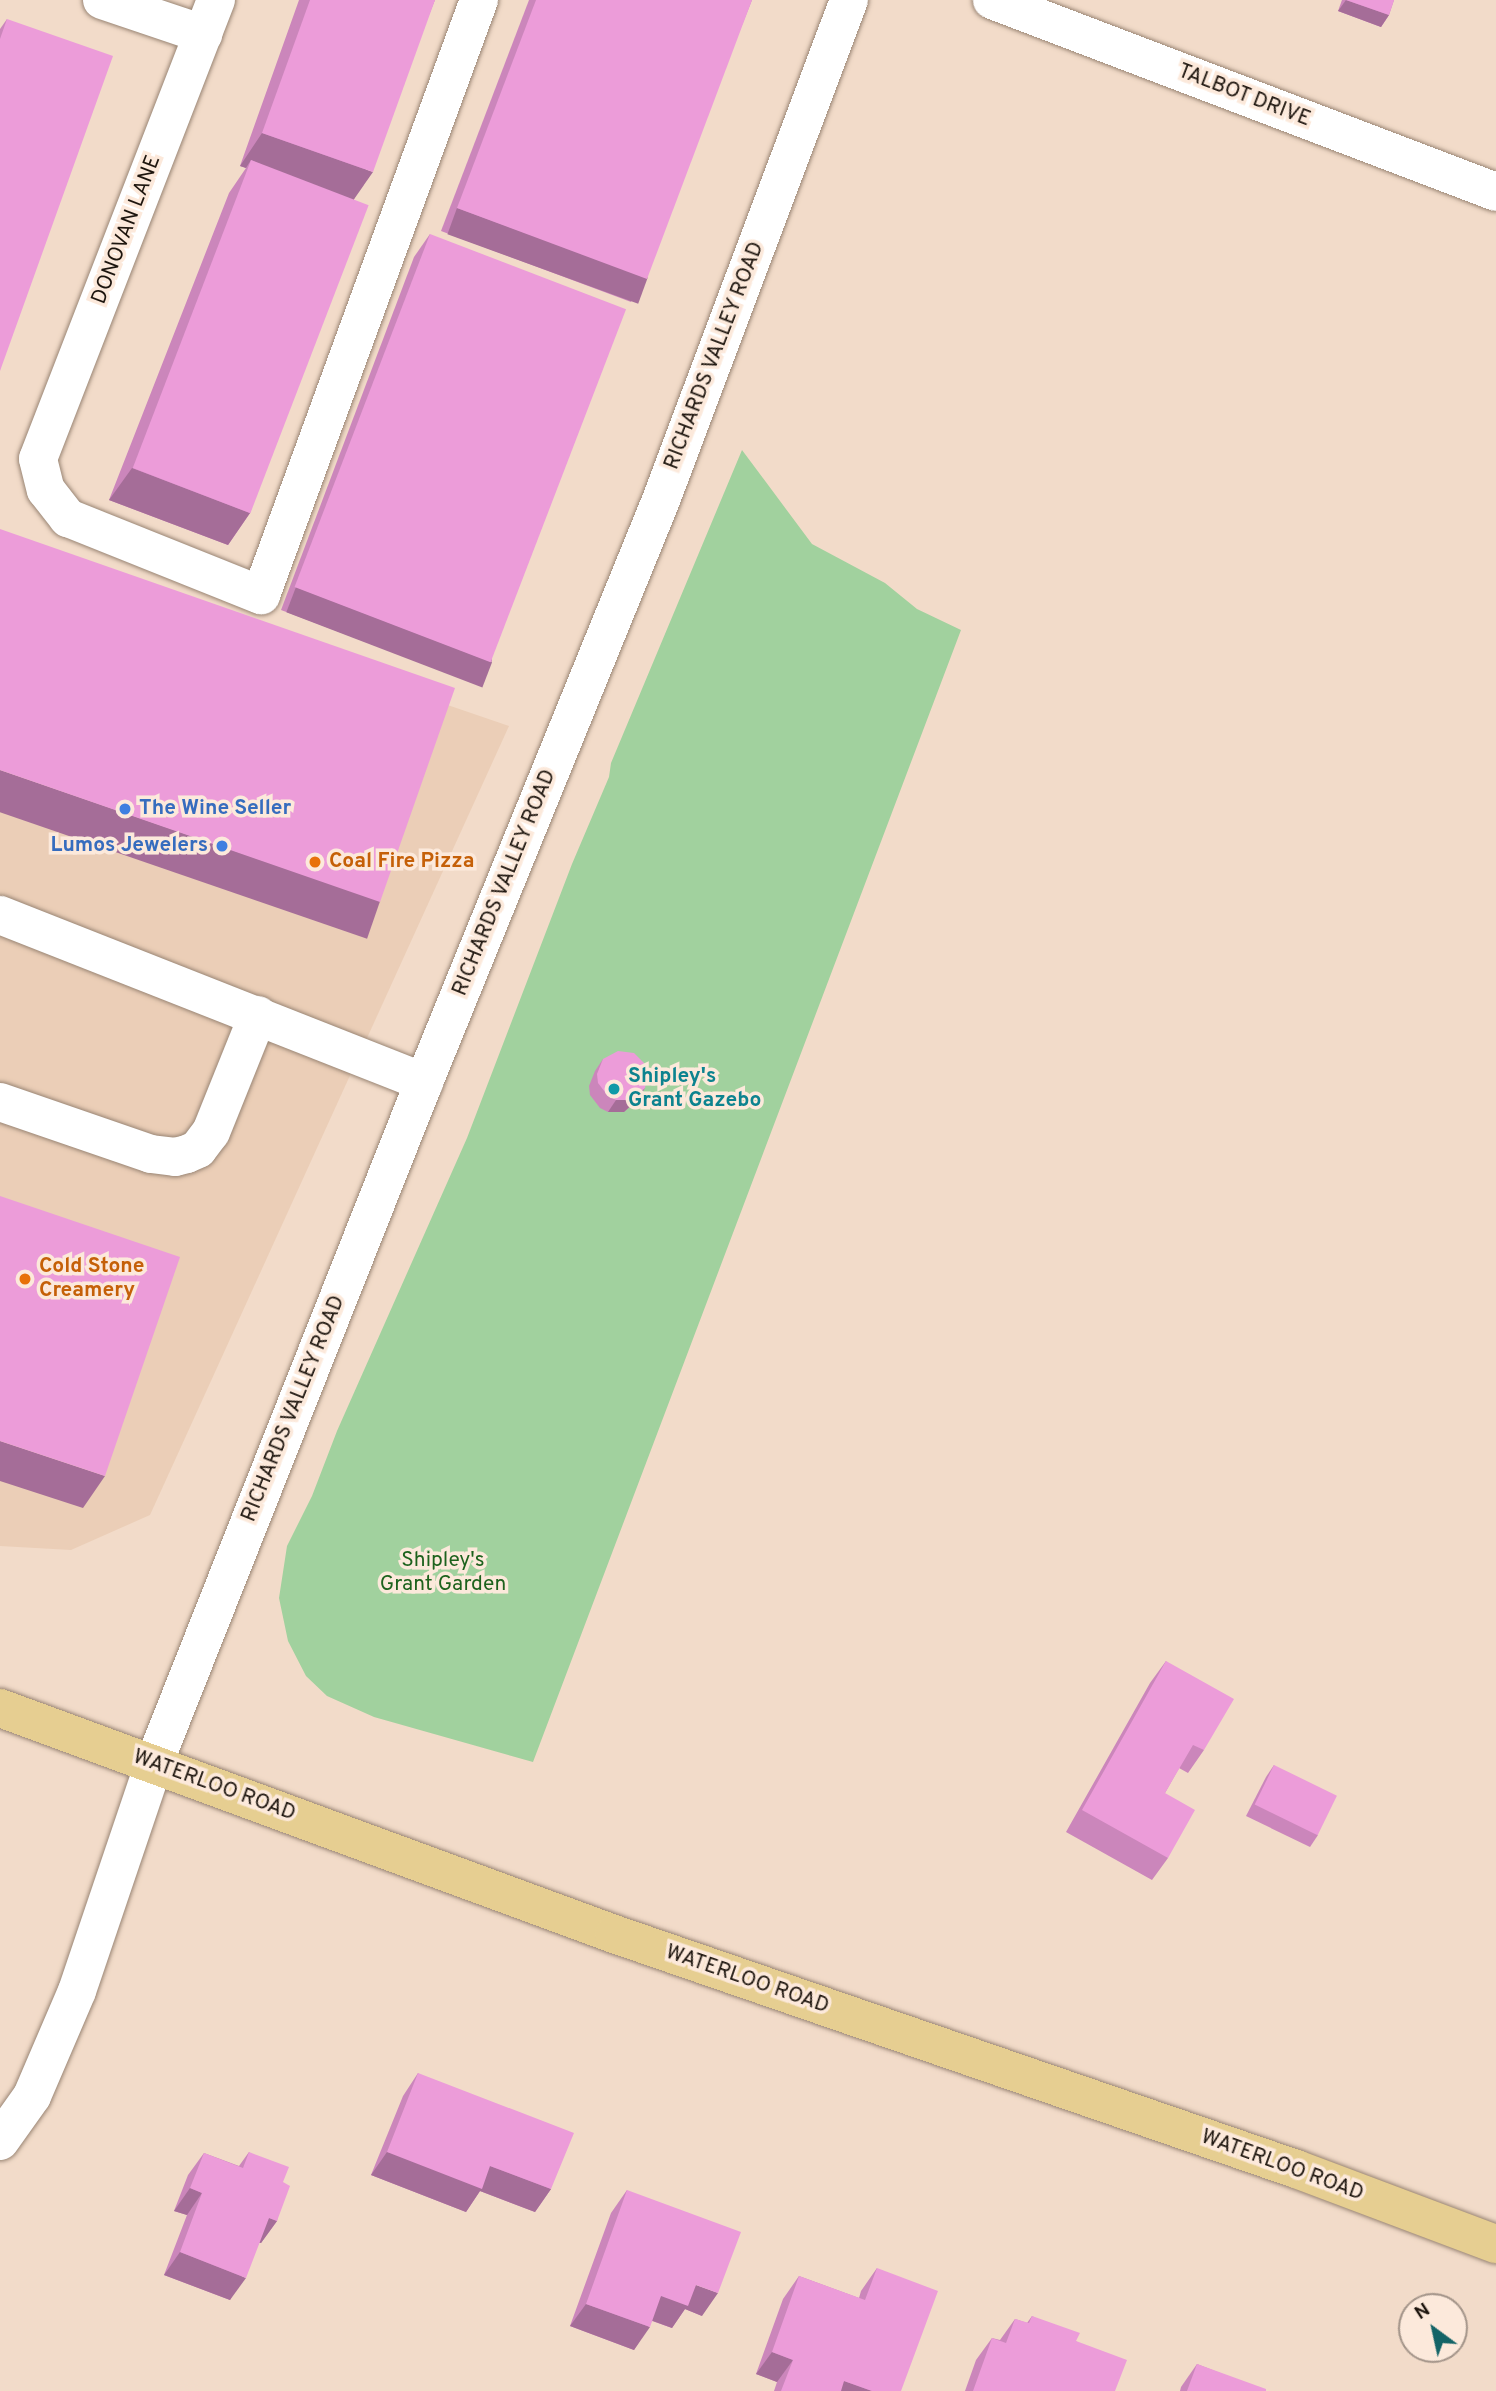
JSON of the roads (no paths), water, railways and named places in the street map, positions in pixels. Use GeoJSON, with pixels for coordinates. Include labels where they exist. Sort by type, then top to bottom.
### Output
{"type":"FeatureCollection","features":[{"type":"Feature","properties":{"kind":"main road","name":"WATERLOO ROAD"},"geometry":{"type":"LineString","coordinates":[[0,1708],[614,1934],[1296,2169],[1496,2244]]}},
{"type":"Feature","properties":{"kind":"street"},"geometry":{"type":"LineString","coordinates":[[102,0],[210,17]]}},
{"type":"Feature","properties":{"kind":"street","name":"DONOVAN LANE"},"geometry":{"type":"LineString","coordinates":[[210,17],[38,459],[46,490],[68,518],[261,595],[479,0]]}},
{"type":"Feature","properties":{"kind":"street","name":"RICHARDS VALLEY ROAD"},"geometry":{"type":"LineString","coordinates":[[0,2141],[32,2096],[78,1991],[154,1763],[424,1082],[661,500],[849,0]]}},
{"type":"Feature","properties":{"kind":"street","name":"TALBOT DRIVE"},"geometry":{"type":"LineString","coordinates":[[992,0],[1496,192]]}},
{"type":"Feature","properties":{"kind":"street"},"geometry":{"type":"LineString","coordinates":[[0,915],[424,1082]]}},
{"type":"Feature","properties":{"kind":"street"},"geometry":{"type":"LineString","coordinates":[[0,1102],[151,1154],[175,1157],[187,1154],[198,1149],[211,1132],[258,1015]]}},
{"type":"Feature","properties":{"kind":"place","name":"The Wine Seller"},"geometry":{"type":"Point","coordinates":[125,809]}},
{"type":"Feature","properties":{"kind":"place","name":"Lumos Jewelers"},"geometry":{"type":"Point","coordinates":[222,846]}},
{"type":"Feature","properties":{"kind":"place","name":"Coal Fire Pizza"},"geometry":{"type":"Point","coordinates":[315,862]}},
{"type":"Feature","properties":{"kind":"place","name":"Shipley's Grant Gazebo"},"geometry":{"type":"Point","coordinates":[614,1089]}},
{"type":"Feature","properties":{"kind":"place","name":"Cold Stone Creamery"},"geometry":{"type":"Point","coordinates":[25,1279]}},
{"type":"Feature","properties":{"kind":"park label","name":"Shipley's Grant Garden"},"geometry":{"type":"Point","coordinates":[443,1573]}}]}
